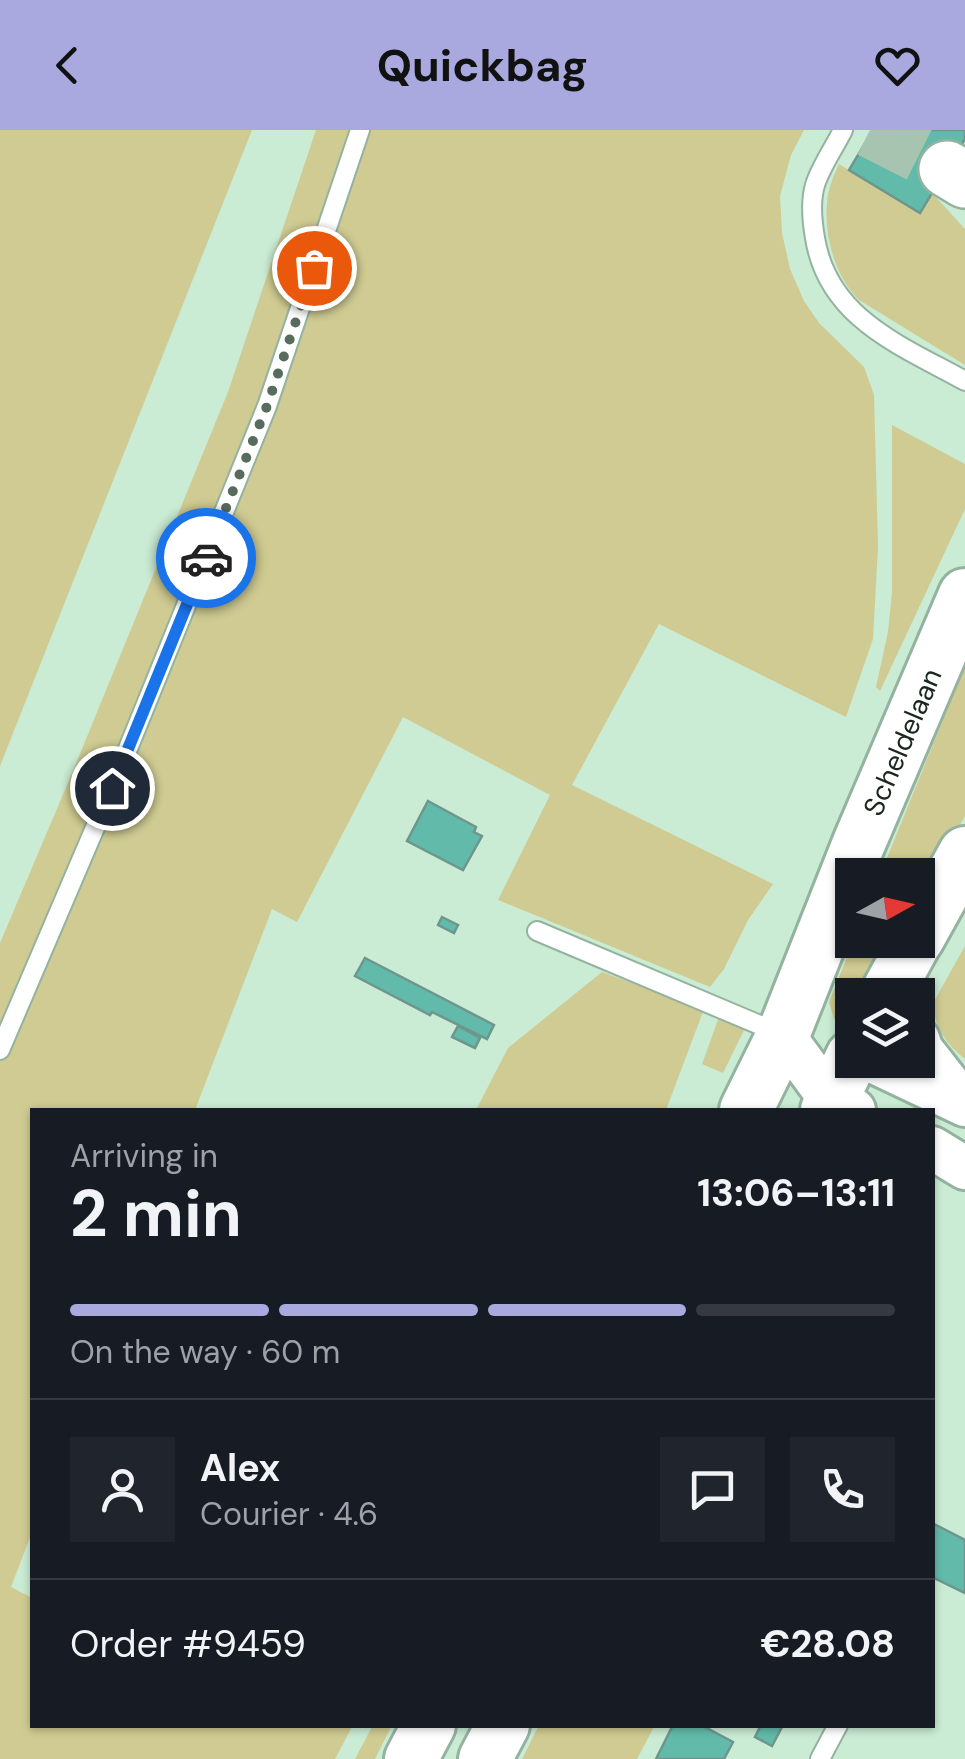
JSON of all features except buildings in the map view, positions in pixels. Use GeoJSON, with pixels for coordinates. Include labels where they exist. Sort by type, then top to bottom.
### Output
{"type":"FeatureCollection","features":[{"type":"Feature","properties":{"kind":"main road","name":"Scheldelaan"},"geometry":{"type":"LineString","coordinates":[[747,1108],[783,1035],[859,842],[965,594]]}},
{"type":"Feature","properties":{"kind":"main road"},"geometry":{"type":"LineString","coordinates":[[904,968],[965,853]]}},
{"type":"Feature","properties":{"kind":"main road"},"geometry":{"type":"LineString","coordinates":[[411,1759],[427,1728]]}},
{"type":"Feature","properties":{"kind":"main road"},"geometry":{"type":"LineString","coordinates":[[484,1759],[501,1728]]}},
{"type":"Feature","properties":{"kind":"street"},"geometry":{"type":"LineString","coordinates":[[783,1035],[843,1086]]}},
{"type":"Feature","properties":{"kind":"street"},"geometry":{"type":"LineString","coordinates":[[935,1067],[965,1105]]}},
{"type":"Feature","properties":{"kind":"street"},"geometry":{"type":"LineString","coordinates":[[908,1078],[965,1105]]}},
{"type":"Feature","properties":{"kind":"street"},"geometry":{"type":"LineString","coordinates":[[935,1150],[965,1168]]}},
{"type":"Feature","properties":{"kind":"lane"},"geometry":{"type":"LineString","coordinates":[[0,1050],[267,406],[360,130]]}},
{"type":"Feature","properties":{"kind":"lane"},"geometry":{"type":"LineString","coordinates":[[843,130],[814,188],[814,231],[825,273],[836,292],[869,327],[965,381]]}},
{"type":"Feature","properties":{"kind":"lane"},"geometry":{"type":"LineString","coordinates":[[537,931],[783,1035]]}},
{"type":"Feature","properties":{"kind":"lane"},"geometry":{"type":"LineString","coordinates":[[820,1759],[836,1728]]}},
{"type":"Feature","properties":{"kind":"shaded area"},"geometry":{"type":"Polygon","coordinates":[[[0,130],[252,130],[0,766],[0,130]]]}},
{"type":"Feature","properties":{"kind":"shaded area"},"geometry":{"type":"Polygon","coordinates":[[[316,130],[804,130],[791,155],[780,196],[782,233],[790,269],[804,301],[819,323],[864,367],[874,395],[878,547],[873,639],[846,717],[659,624],[572,785],[773,884],[710,987],[498,900],[550,795],[403,717],[297,922],[272,909],[196,1108],[30,1108],[30,1537],[11,1587],[30,1597],[30,1728],[351,1728],[335,1759],[0,1759],[0,943],[228,392],[316,130]]]}},
{"type":"Feature","properties":{"kind":"shaded area"},"geometry":{"type":"Polygon","coordinates":[[[839,164],[920,213],[932,193],[965,229],[965,365],[859,300],[843,280],[829,242],[827,216],[828,193],[839,164]]]}},
{"type":"Feature","properties":{"kind":"shaded area"},"geometry":{"type":"Polygon","coordinates":[[[892,425],[965,464],[965,509],[880,691],[876,687],[892,593],[892,425]]]}},
{"type":"Feature","properties":{"kind":"shaded area"},"geometry":{"type":"Polygon","coordinates":[[[965,666],[965,816],[935,870],[935,858],[887,858],[965,666]]]}},
{"type":"Feature","properties":{"kind":"shaded area"},"geometry":{"type":"Polygon","coordinates":[[[965,946],[965,1059],[936,1022],[935,1000],[965,946]]]}},
{"type":"Feature","properties":{"kind":"shaded area"},"geometry":{"type":"Polygon","coordinates":[[[847,958],[885,958],[873,978],[839,978],[847,958]]]}},
{"type":"Feature","properties":{"kind":"shaded area"},"geometry":{"type":"Polygon","coordinates":[[[602,972],[704,1009],[667,1108],[477,1108],[508,1048],[602,972]]]}},
{"type":"Feature","properties":{"kind":"shaded area"},"geometry":{"type":"Polygon","coordinates":[[[835,987],[835,1019],[834,1019],[829,1002],[835,987]]]}},
{"type":"Feature","properties":{"kind":"shaded area"},"geometry":{"type":"Polygon","coordinates":[[[719,1017],[745,1028],[723,1073],[702,1064],[719,1017]]]}},
{"type":"Feature","properties":{"kind":"shaded area"},"geometry":{"type":"Polygon","coordinates":[[[371,1728],[390,1728],[375,1759],[355,1759],[371,1728]]]}},
{"type":"Feature","properties":{"kind":"shaded area"},"geometry":{"type":"Polygon","coordinates":[[[538,1728],[653,1728],[637,1759],[522,1759],[538,1728]]]}},
{"type":"Feature","properties":{"kind":"tunnel"},"geometry":{"type":"LineString","coordinates":[[870,130],[947,169]]}},
{"type":"Feature","properties":{"kind":"way so far"},"geometry":{"type":"LineString","coordinates":[[206,558],[267,406],[314,268]]}},
{"type":"Feature","properties":{"kind":"route"},"geometry":{"type":"LineString","coordinates":[[112,788],[206,558]]}}]}
